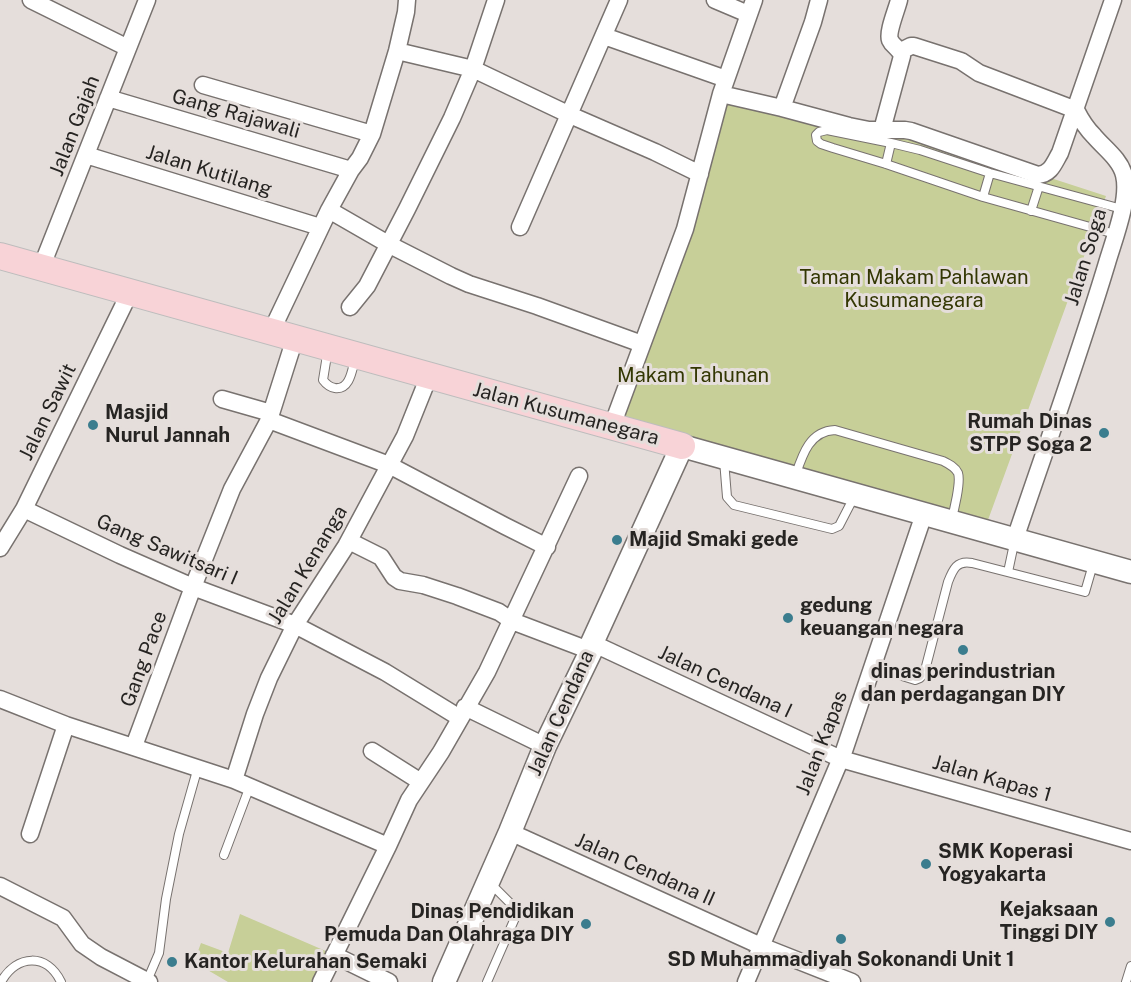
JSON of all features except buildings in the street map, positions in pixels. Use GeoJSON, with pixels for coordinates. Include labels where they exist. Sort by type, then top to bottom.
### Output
{"type":"FeatureCollection","features":[{"type":"Feature","properties":{"kind":"main road","name":"Jalan Kusumanegara"},"geometry":{"type":"LineString","coordinates":[[0,256],[1131,572]]}},
{"type":"Feature","properties":{"kind":"main road","name":"Jalan Cendana"},"geometry":{"type":"LineString","coordinates":[[444,982],[545,746],[682,446]]}},
{"type":"Feature","properties":{"kind":"street"},"geometry":{"type":"LineString","coordinates":[[31,0],[128,48]]}},
{"type":"Feature","properties":{"kind":"street","name":"Jalan Gajah"},"geometry":{"type":"LineString","coordinates":[[41,268],[147,0]]}},
{"type":"Feature","properties":{"kind":"street","name":"Gang Pace"},"geometry":{"type":"LineString","coordinates":[[134,746],[232,489],[270,417],[283,335],[320,227],[372,134],[397,51],[407,0]]}},
{"type":"Feature","properties":{"kind":"street"},"geometry":{"type":"LineString","coordinates":[[350,307],[367,286],[452,118],[473,69],[496,0]]}},
{"type":"Feature","properties":{"kind":"street"},"geometry":{"type":"LineString","coordinates":[[520,227],[620,0]]}},
{"type":"Feature","properties":{"kind":"street"},"geometry":{"type":"LineString","coordinates":[[612,426],[685,229],[724,86],[751,7],[715,0]]}},
{"type":"Feature","properties":{"kind":"street"},"geometry":{"type":"LineString","coordinates":[[782,108],[819,0]]}},
{"type":"Feature","properties":{"kind":"street"},"geometry":{"type":"LineString","coordinates":[[887,136],[902,56],[901,51],[891,42],[889,36],[899,0]]}},
{"type":"Feature","properties":{"kind":"street"},"geometry":{"type":"LineString","coordinates":[[604,36],[782,108],[887,136],[906,130],[911,131],[1042,175],[1050,170],[1060,153],[1113,0]]}},
{"type":"Feature","properties":{"kind":"street"},"geometry":{"type":"LineString","coordinates":[[901,51],[914,46],[961,61],[979,73],[1076,110]]}},
{"type":"Feature","properties":{"kind":"street"},"geometry":{"type":"LineString","coordinates":[[397,51],[473,69],[700,174]]}},
{"type":"Feature","properties":{"kind":"street"},"geometry":{"type":"LineString","coordinates":[[203,85],[372,134]]}},
{"type":"Feature","properties":{"kind":"street","name":"Gang Rajawali"},"geometry":{"type":"LineString","coordinates":[[108,98],[351,170]]}},
{"type":"Feature","properties":{"kind":"street","name":"Jalan Soga"},"geometry":{"type":"LineString","coordinates":[[1015,539],[1097,297],[1126,190],[1124,173],[1117,160],[1082,123],[1076,110]]}},
{"type":"Feature","properties":{"kind":"street"},"geometry":{"type":"LineString","coordinates":[[1106,149],[1131,156]]}},
{"type":"Feature","properties":{"kind":"street","name":"Jalan Kutilang"},"geometry":{"type":"LineString","coordinates":[[86,155],[320,227]]}},
{"type":"Feature","properties":{"kind":"street"},"geometry":{"type":"LineString","coordinates":[[329,210],[388,244],[468,284],[642,344]]}},
{"type":"Feature","properties":{"kind":"street","name":"Jalan Sawit"},"geometry":{"type":"LineString","coordinates":[[0,548],[24,509],[130,292]]}},
{"type":"Feature","properties":{"kind":"street","name":"Jalan Kenanga"},"geometry":{"type":"LineString","coordinates":[[234,780],[269,678],[295,625],[349,541],[405,436],[429,376]]}},
{"type":"Feature","properties":{"kind":"street"},"geometry":{"type":"LineString","coordinates":[[222,399],[389,465],[546,547]]}},
{"type":"Feature","properties":{"kind":"street"},"geometry":{"type":"LineString","coordinates":[[321,982],[409,800],[441,752],[487,672],[579,476]]}},
{"type":"Feature","properties":{"kind":"street","name":"Gang Sawitsari I"},"geometry":{"type":"LineString","coordinates":[[24,509],[193,587],[295,625],[463,713],[545,746]]}},
{"type":"Feature","properties":{"kind":"street","name":"Jalan Kapas"},"geometry":{"type":"LineString","coordinates":[[746,982],[841,759],[924,514]]}},
{"type":"Feature","properties":{"kind":"street","name":"Jalan Cendana I"},"geometry":{"type":"LineString","coordinates":[[349,541],[381,557],[394,577],[400,581],[423,585],[457,596],[499,612],[512,621],[592,647],[841,759]]}},
{"type":"Feature","properties":{"kind":"street"},"geometry":{"type":"LineString","coordinates":[[2,705],[234,780],[388,846]]}},
{"type":"Feature","properties":{"kind":"street"},"geometry":{"type":"LineString","coordinates":[[30,834],[66,725]]}},
{"type":"Feature","properties":{"kind":"street"},"geometry":{"type":"LineString","coordinates":[[372,751],[421,782]]}},
{"type":"Feature","properties":{"kind":"street","name":"Jalan Kapas 1"},"geometry":{"type":"LineString","coordinates":[[841,759],[1131,841]]}},
{"type":"Feature","properties":{"kind":"street","name":"Jalan Cendana II"},"geometry":{"type":"LineString","coordinates":[[510,832],[761,946],[852,982]]}},
{"type":"Feature","properties":{"kind":"street"},"geometry":{"type":"LineString","coordinates":[[0,886],[63,918],[82,944],[101,957],[148,981]]}},
{"type":"Feature","properties":{"kind":"street"},"geometry":{"type":"LineString","coordinates":[[334,955],[389,982]]}},
{"type":"Feature","properties":{"kind":"lane"},"geometry":{"type":"LineString","coordinates":[[1115,234],[982,197],[821,144],[817,141],[816,135],[827,130],[887,136],[920,150],[990,173],[1122,209]]}},
{"type":"Feature","properties":{"kind":"lane"},"geometry":{"type":"LineString","coordinates":[[886,164],[887,136]]}},
{"type":"Feature","properties":{"kind":"lane"},"geometry":{"type":"LineString","coordinates":[[982,197],[990,173]]}},
{"type":"Feature","properties":{"kind":"lane"},"geometry":{"type":"LineString","coordinates":[[1031,212],[1040,186]]}},
{"type":"Feature","properties":{"kind":"lane"},"geometry":{"type":"LineString","coordinates":[[328,348],[323,380],[334,388],[344,387],[347,384],[356,355]]}},
{"type":"Feature","properties":{"kind":"lane"},"geometry":{"type":"LineString","coordinates":[[794,477],[811,440],[827,430],[835,430],[944,461],[951,465],[959,477],[951,521]]}},
{"type":"Feature","properties":{"kind":"lane"},"geometry":{"type":"LineString","coordinates":[[724,458],[727,497],[734,505],[831,529],[839,526],[855,494]]}},
{"type":"Feature","properties":{"kind":"lane"},"geometry":{"type":"LineString","coordinates":[[1008,572],[1015,539]]}},
{"type":"Feature","properties":{"kind":"lane"},"geometry":{"type":"LineString","coordinates":[[873,668],[910,679],[920,678],[924,674],[948,582],[952,571],[958,564],[966,561],[1085,592],[1094,561]]}},
{"type":"Feature","properties":{"kind":"lane"},"geometry":{"type":"LineString","coordinates":[[148,981],[159,953],[166,899],[179,834],[198,767]]}},
{"type":"Feature","properties":{"kind":"lane"},"geometry":{"type":"LineString","coordinates":[[224,855],[250,786]]}},
{"type":"Feature","properties":{"kind":"lane"},"geometry":{"type":"LineString","coordinates":[[487,982],[515,918],[514,908],[488,882]]}},
{"type":"Feature","properties":{"kind":"lane"},"geometry":{"type":"LineString","coordinates":[[1,982],[11,968],[22,962],[34,960],[46,964],[56,972],[61,982]]}},
{"type":"Feature","properties":{"kind":"lane"},"geometry":{"type":"LineString","coordinates":[[1126,982],[1131,966]]}},
{"type":"Feature","properties":{"kind":"green space","name":"Taman Makam Pahlawan Kusumanegara"},"geometry":{"type":"Polygon","coordinates":[[[721,94],[903,130],[1106,196],[988,520],[617,418],[721,94]]]}},
{"type":"Feature","properties":{"kind":"green space"},"geometry":{"type":"Polygon","coordinates":[[[240,914],[328,952],[313,982],[228,982],[194,962],[201,943],[228,953],[240,914]]]}},
{"type":"Feature","properties":{"kind":"place","name":"Masjid Nurul Jannah"},"geometry":{"type":"Point","coordinates":[93,425]}},
{"type":"Feature","properties":{"kind":"place","name":"Rumah Dinas STPP Soga 2"},"geometry":{"type":"Point","coordinates":[1104,433]}},
{"type":"Feature","properties":{"kind":"place","name":"Majid Smaki gede"},"geometry":{"type":"Point","coordinates":[617,540]}},
{"type":"Feature","properties":{"kind":"place","name":"gedung keuangan negara"},"geometry":{"type":"Point","coordinates":[788,618]}},
{"type":"Feature","properties":{"kind":"place","name":"dinas perindustrian dan perdagangan DIY"},"geometry":{"type":"Point","coordinates":[963,650]}},
{"type":"Feature","properties":{"kind":"place","name":"SMK Koperasi Yogyakarta"},"geometry":{"type":"Point","coordinates":[926,864]}},
{"type":"Feature","properties":{"kind":"place","name":"Kejaksaan Tinggi DIY"},"geometry":{"type":"Point","coordinates":[1110,922]}},
{"type":"Feature","properties":{"kind":"place","name":"Dinas Pendidikan Pemuda Dan Olahraga DIY"},"geometry":{"type":"Point","coordinates":[586,924]}},
{"type":"Feature","properties":{"kind":"place","name":"SD Muhammadiyah Sokonandi Unit 1"},"geometry":{"type":"Point","coordinates":[841,939]}},
{"type":"Feature","properties":{"kind":"place","name":"Kantor Kelurahan Semaki"},"geometry":{"type":"Point","coordinates":[172,962]}},
{"type":"Feature","properties":{"kind":"park label","name":"Makam Tahunan"},"geometry":{"type":"Point","coordinates":[693,376]}}]}
